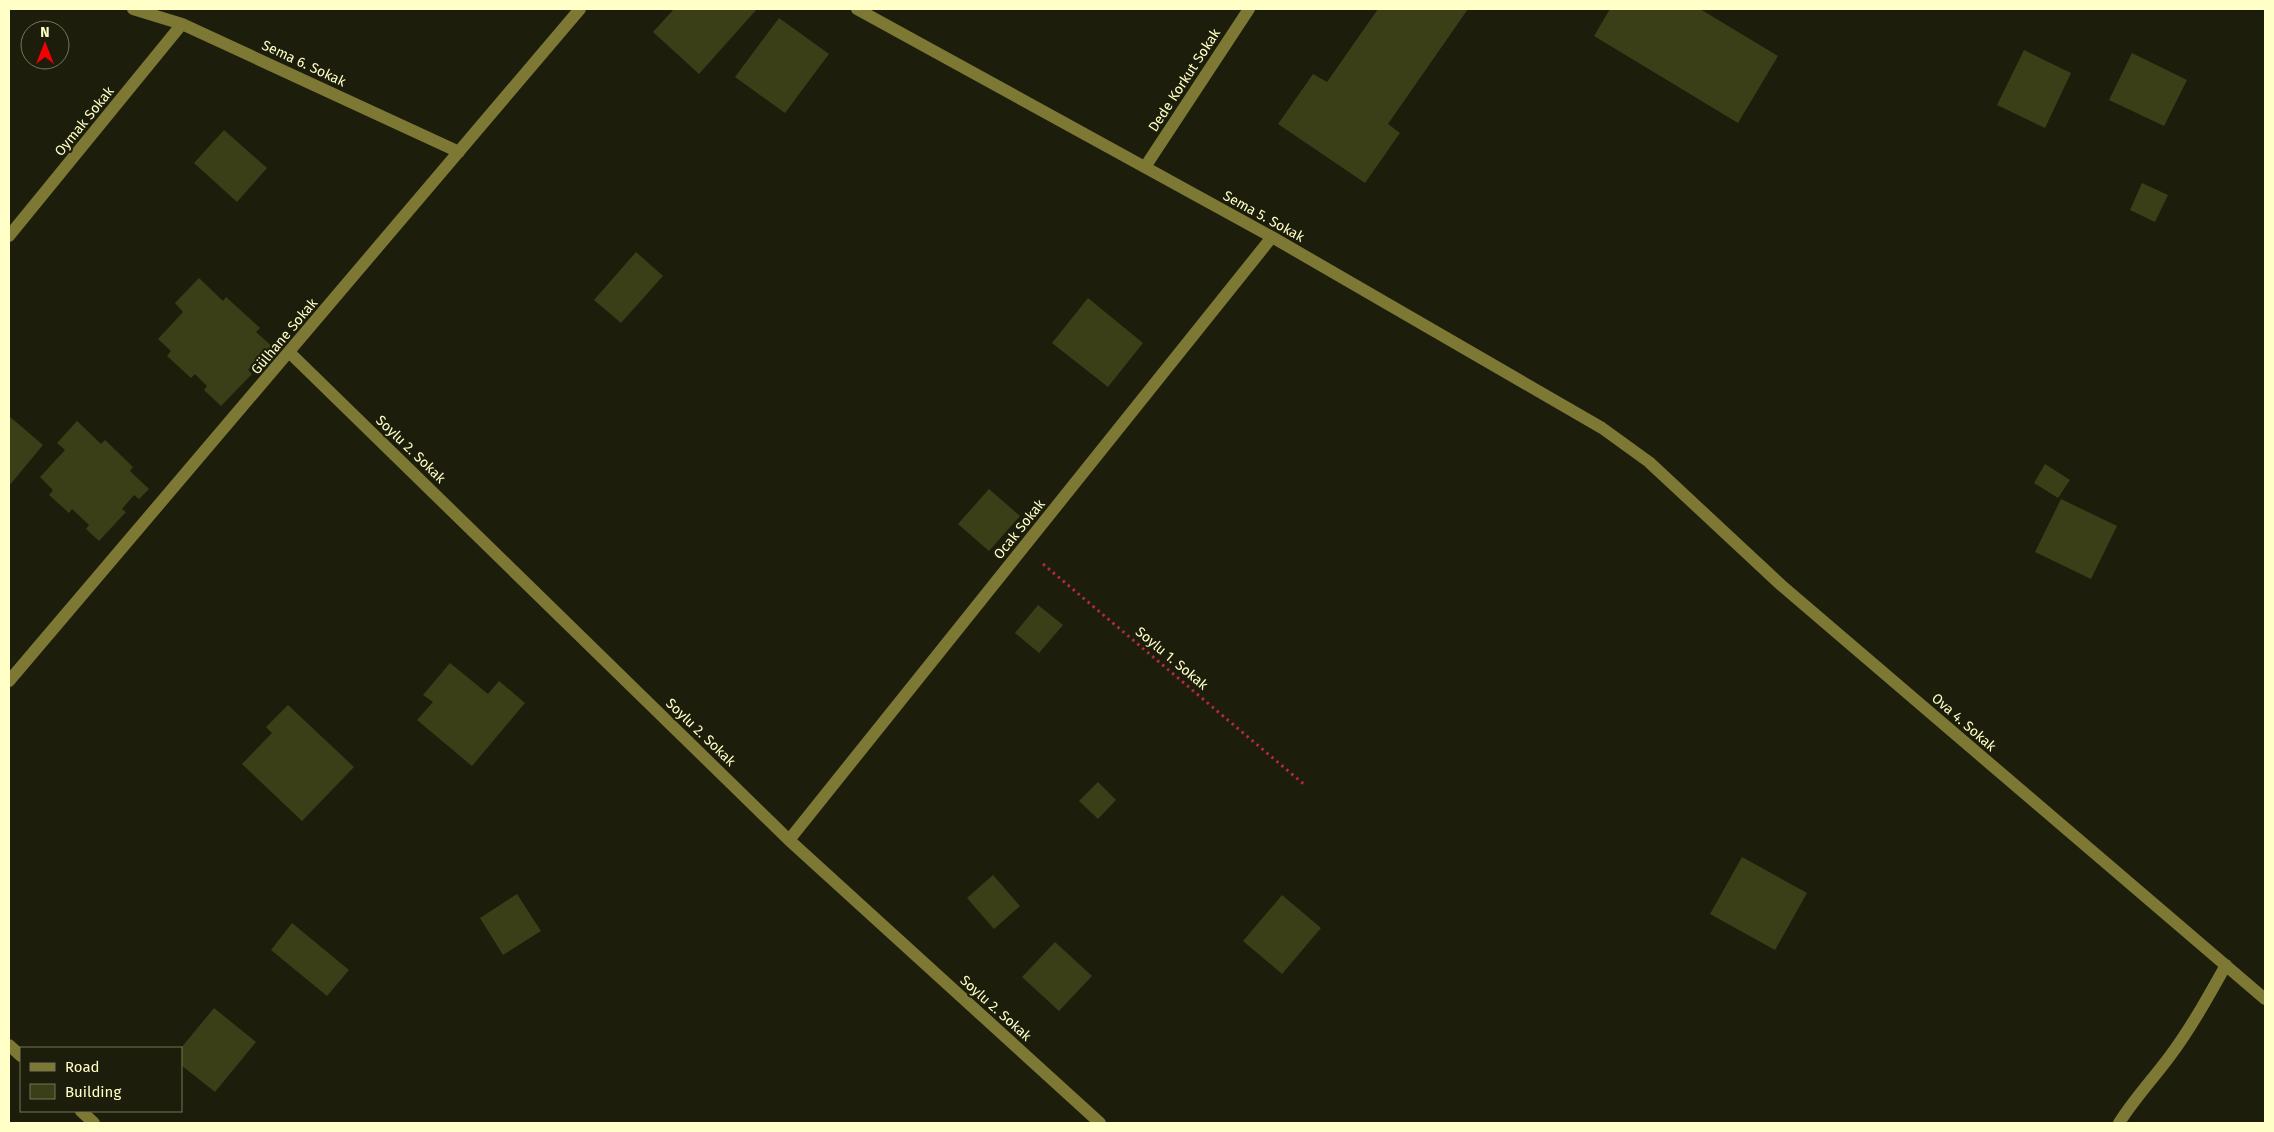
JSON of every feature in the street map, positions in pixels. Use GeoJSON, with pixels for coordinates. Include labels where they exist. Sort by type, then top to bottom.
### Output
{"type":"FeatureCollection","features":[{"type":"Feature","properties":{"kind":"street","name":"Sema 6. Sokak"},"geometry":{"type":"LineString","coordinates":[[133,9],[182,24],[458,152]]}},
{"type":"Feature","properties":{"kind":"street","name":"Gülhane Sokak"},"geometry":{"type":"LineString","coordinates":[[10,678],[90,588],[580,9]]}},
{"type":"Feature","properties":{"kind":"street","name":"Sema 5. Sokak"},"geometry":{"type":"LineString","coordinates":[[857,9],[1272,237],[1602,428],[1649,462]]}},
{"type":"Feature","properties":{"kind":"street","name":"Dede Korkut Sokak"},"geometry":{"type":"LineString","coordinates":[[1145,167],[1249,9]]}},
{"type":"Feature","properties":{"kind":"street","name":"Oymak Sokak"},"geometry":{"type":"LineString","coordinates":[[9,236],[182,24]]}},
{"type":"Feature","properties":{"kind":"street","name":"Ocak Sokak"},"geometry":{"type":"LineString","coordinates":[[789,840],[1272,237]]}},
{"type":"Feature","properties":{"kind":"street","name":"Soylu 2. Sokak"},"geometry":{"type":"LineString","coordinates":[[290,352],[789,840],[1100,1123]]}},
{"type":"Feature","properties":{"kind":"street","name":"Ova 4. Sokak"},"geometry":{"type":"LineString","coordinates":[[1649,462],[1781,585],[2265,999]]}},
{"type":"Feature","properties":{"kind":"street"},"geometry":{"type":"LineString","coordinates":[[2119,1123],[2136,1097],[2169,1057],[2198,1016],[2226,965]]}},
{"type":"Feature","properties":{"kind":"street"},"geometry":{"type":"LineString","coordinates":[[9,1045],[20,1055]]}},
{"type":"Feature","properties":{"kind":"street"},"geometry":{"type":"LineString","coordinates":[[82,1112],[94,1123]]}},
{"type":"Feature","properties":{"kind":"path","name":"Soylu 1. Sokak"},"geometry":{"type":"LineString","coordinates":[[1024,548],[1306,786]]}},
{"type":"Feature","properties":{"kind":"building"},"geometry":{"type":"Polygon","coordinates":[[[674,9],[757,9],[699,74],[653,32],[674,9]]]}},
{"type":"Feature","properties":{"kind":"building"},"geometry":{"type":"Polygon","coordinates":[[[1378,9],[1468,9],[1388,124],[1400,133],[1365,183],[1278,124],[1313,74],[1327,82],[1378,9]]]}},
{"type":"Feature","properties":{"kind":"building"},"geometry":{"type":"Polygon","coordinates":[[[1610,9],[1700,9],[1778,56],[1738,123],[1594,36],[1610,9]]]}},
{"type":"Feature","properties":{"kind":"building"},"geometry":{"type":"Polygon","coordinates":[[[779,18],[829,54],[785,113],[735,77],[779,18]]]}},
{"type":"Feature","properties":{"kind":"building"},"geometry":{"type":"Polygon","coordinates":[[[2024,50],[2071,73],[2045,128],[1997,105],[2024,50]]]}},
{"type":"Feature","properties":{"kind":"building"},"geometry":{"type":"Polygon","coordinates":[[[2132,53],[2187,80],[2164,126],[2109,100],[2132,53]]]}},
{"type":"Feature","properties":{"kind":"building"},"geometry":{"type":"Polygon","coordinates":[[[224,130],[267,168],[237,202],[194,163],[224,130]]]}},
{"type":"Feature","properties":{"kind":"building"},"geometry":{"type":"Polygon","coordinates":[[[2142,183],[2168,195],[2155,222],[2130,210],[2142,183]]]}},
{"type":"Feature","properties":{"kind":"building"},"geometry":{"type":"Polygon","coordinates":[[[636,252],[663,276],[621,323],[594,300],[636,252]]]}},
{"type":"Feature","properties":{"kind":"building"},"geometry":{"type":"Polygon","coordinates":[[[199,278],[223,301],[226,297],[260,328],[256,332],[275,349],[261,364],[257,360],[248,370],[252,374],[221,406],[204,390],[207,386],[195,374],[191,378],[167,356],[171,351],[158,339],[183,312],[175,303],[199,278]]]}},
{"type":"Feature","properties":{"kind":"building"},"geometry":{"type":"Polygon","coordinates":[[[1088,298],[1143,343],[1108,387],[1052,343],[1088,298]]]}},
{"type":"Feature","properties":{"kind":"building"},"geometry":{"type":"Polygon","coordinates":[[[9,416],[43,445],[9,486],[9,416]]]}},
{"type":"Feature","properties":{"kind":"building"},"geometry":{"type":"Polygon","coordinates":[[[77,421],[101,444],[105,440],[133,467],[130,471],[149,489],[139,499],[134,495],[122,509],[126,512],[99,541],[86,529],[89,525],[72,509],[69,513],[49,495],[53,490],[40,477],[65,450],[57,443],[77,421]]]}},
{"type":"Feature","properties":{"kind":"building"},"geometry":{"type":"Polygon","coordinates":[[[2045,464],[2070,480],[2058,498],[2034,483],[2045,464]]]}},
{"type":"Feature","properties":{"kind":"building"},"geometry":{"type":"Polygon","coordinates":[[[989,489],[1020,516],[989,551],[958,524],[989,489]]]}},
{"type":"Feature","properties":{"kind":"building"},"geometry":{"type":"Polygon","coordinates":[[[2061,499],[2117,526],[2091,579],[2035,552],[2061,499]]]}},
{"type":"Feature","properties":{"kind":"building"},"geometry":{"type":"Polygon","coordinates":[[[1038,605],[1063,625],[1039,653],[1015,633],[1038,605]]]}},
{"type":"Feature","properties":{"kind":"building"},"geometry":{"type":"Polygon","coordinates":[[[450,663],[488,694],[499,681],[525,703],[472,766],[417,720],[433,702],[423,695],[450,663]]]}},
{"type":"Feature","properties":{"kind":"building"},"geometry":{"type":"Polygon","coordinates":[[[288,705],[354,767],[302,821],[242,764],[272,733],[266,727],[288,705]]]}},
{"type":"Feature","properties":{"kind":"building"},"geometry":{"type":"Polygon","coordinates":[[[1098,782],[1116,800],[1098,819],[1079,801],[1098,782]]]}},
{"type":"Feature","properties":{"kind":"building"},"geometry":{"type":"Polygon","coordinates":[[[1742,857],[1807,893],[1775,950],[1710,914],[1742,857]]]}},
{"type":"Feature","properties":{"kind":"building"},"geometry":{"type":"Polygon","coordinates":[[[993,875],[1020,906],[994,929],[967,898],[993,875]]]}},
{"type":"Feature","properties":{"kind":"building"},"geometry":{"type":"Polygon","coordinates":[[[517,894],[541,931],[503,955],[480,918],[517,894]]]}},
{"type":"Feature","properties":{"kind":"building"},"geometry":{"type":"Polygon","coordinates":[[[1282,895],[1321,928],[1282,974],[1243,941],[1282,895]]]}},
{"type":"Feature","properties":{"kind":"building"},"geometry":{"type":"Polygon","coordinates":[[[292,923],[349,970],[327,996],[271,950],[292,923]]]}},
{"type":"Feature","properties":{"kind":"building"},"geometry":{"type":"Polygon","coordinates":[[[1055,942],[1092,976],[1059,1011],[1022,977],[1055,942]]]}},
{"type":"Feature","properties":{"kind":"building"},"geometry":{"type":"Polygon","coordinates":[[[214,1008],[256,1042],[215,1092],[182,1066],[182,1047],[214,1008]]]}}]}
